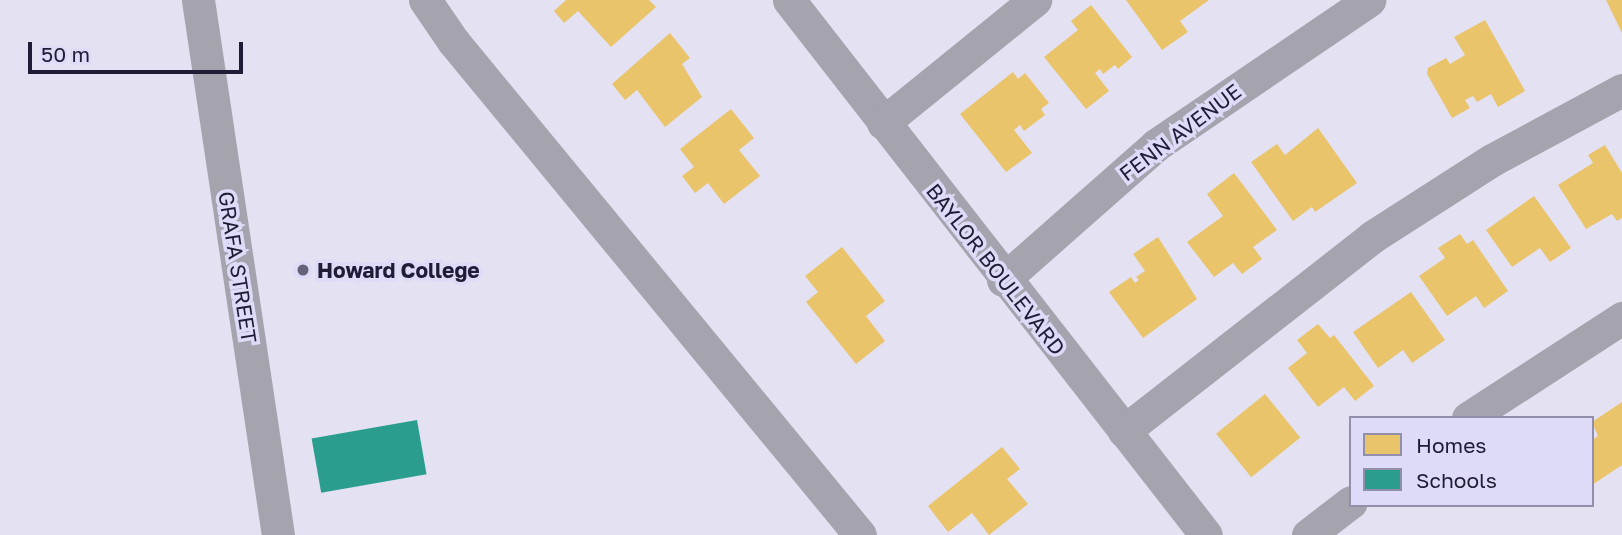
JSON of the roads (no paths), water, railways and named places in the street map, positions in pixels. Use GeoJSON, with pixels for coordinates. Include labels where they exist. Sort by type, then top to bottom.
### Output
{"type":"FeatureCollection","features":[{"type":"Feature","properties":{"kind":"street","name":"GRAFA STREET"},"geometry":{"type":"LineString","coordinates":[[198,0],[278,535]]}},
{"type":"Feature","properties":{"kind":"street"},"geometry":{"type":"LineString","coordinates":[[425,0],[453,41],[860,535]]}},
{"type":"Feature","properties":{"kind":"street","name":"BAYLOR BOULEVARD"},"geometry":{"type":"LineString","coordinates":[[789,0],[1003,280],[1206,535]]}},
{"type":"Feature","properties":{"kind":"street"},"geometry":{"type":"LineString","coordinates":[[883,123],[1035,0]]}},
{"type":"Feature","properties":{"kind":"street","name":"FENN AVENUE"},"geometry":{"type":"LineString","coordinates":[[1003,280],[1156,145],[1369,0]]}},
{"type":"Feature","properties":{"kind":"street"},"geometry":{"type":"LineString","coordinates":[[1124,431],[1372,237],[1492,160],[1622,90]]}},
{"type":"Feature","properties":{"kind":"street"},"geometry":{"type":"LineString","coordinates":[[1471,416],[1622,318]]}},
{"type":"Feature","properties":{"kind":"street"},"geometry":{"type":"LineString","coordinates":[[1308,535],[1349,504]]}},
{"type":"Feature","properties":{"kind":"place","name":"Howard College"},"geometry":{"type":"Point","coordinates":[303,270]}}]}
